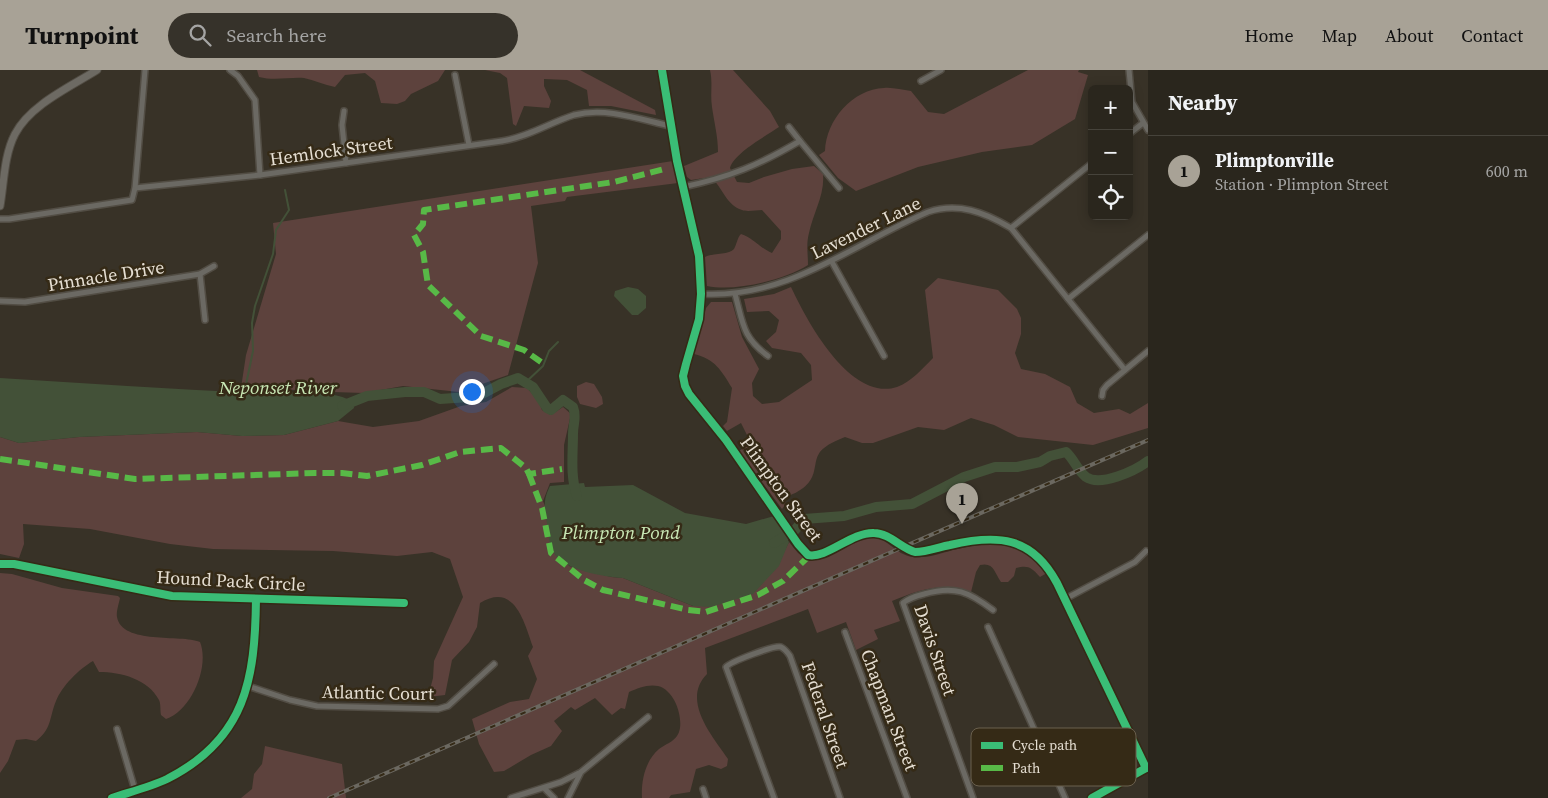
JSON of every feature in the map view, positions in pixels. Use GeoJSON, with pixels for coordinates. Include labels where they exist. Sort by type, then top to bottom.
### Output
{"type":"FeatureCollection","features":[{"type":"Feature","properties":{"kind":"street"},"geometry":{"type":"LineString","coordinates":[[0,206],[8,156],[15,134],[21,125],[35,111],[97,70]]}},
{"type":"Feature","properties":{"kind":"street"},"geometry":{"type":"LineString","coordinates":[[0,219],[132,200],[136,188],[146,70]]}},
{"type":"Feature","properties":{"kind":"street"},"geometry":{"type":"LineString","coordinates":[[230,70],[238,76],[255,100],[260,175]]}},
{"type":"Feature","properties":{"kind":"street","name":"Plimpton Street"},"geometry":{"type":"LineString","coordinates":[[662,70],[670,126],[700,256],[701,294],[698,319],[683,376],[689,394],[726,440],[805,553],[813,556],[857,536],[872,533],[883,534],[915,552],[969,541],[999,540],[1013,542],[1039,557],[1051,572],[1128,728]]}},
{"type":"Feature","properties":{"kind":"street"},"geometry":{"type":"LineString","coordinates":[[921,81],[941,70]]}},
{"type":"Feature","properties":{"kind":"street"},"geometry":{"type":"LineString","coordinates":[[1128,70],[1130,93],[1148,130]]}},
{"type":"Feature","properties":{"kind":"street"},"geometry":{"type":"LineString","coordinates":[[455,75],[469,145]]}},
{"type":"Feature","properties":{"kind":"street"},"geometry":{"type":"LineString","coordinates":[[344,111],[342,125],[346,163]]}},
{"type":"Feature","properties":{"kind":"street","name":"Hemlock Street"},"geometry":{"type":"LineString","coordinates":[[136,188],[260,175],[517,139],[576,115],[596,112],[670,126]]}},
{"type":"Feature","properties":{"kind":"street"},"geometry":{"type":"LineString","coordinates":[[1133,131],[1143,123]]}},
{"type":"Feature","properties":{"kind":"street"},"geometry":{"type":"LineString","coordinates":[[789,127],[839,188]]}},
{"type":"Feature","properties":{"kind":"street"},"geometry":{"type":"LineString","coordinates":[[683,187],[724,178],[766,162],[800,141]]}},
{"type":"Feature","properties":{"kind":"street"},"geometry":{"type":"LineString","coordinates":[[1011,228],[1088,166]]}},
{"type":"Feature","properties":{"kind":"street","name":"Lavender Lane"},"geometry":{"type":"LineString","coordinates":[[701,294],[735,294],[768,287],[832,262],[916,217],[940,208],[975,210],[1011,228],[1125,370]]}},
{"type":"Feature","properties":{"kind":"street"},"geometry":{"type":"LineString","coordinates":[[1068,299],[1148,235]]}},
{"type":"Feature","properties":{"kind":"street"},"geometry":{"type":"LineString","coordinates":[[832,262],[884,356]]}},
{"type":"Feature","properties":{"kind":"street","name":"Pinnacle Drive"},"geometry":{"type":"LineString","coordinates":[[0,301],[25,302],[200,274],[214,266]]}},
{"type":"Feature","properties":{"kind":"street"},"geometry":{"type":"LineString","coordinates":[[200,274],[205,320]]}},
{"type":"Feature","properties":{"kind":"street"},"geometry":{"type":"LineString","coordinates":[[735,294],[745,332],[752,344],[768,356]]}},
{"type":"Feature","properties":{"kind":"street"},"geometry":{"type":"LineString","coordinates":[[1102,396],[1104,388],[1148,351]]}},
{"type":"Feature","properties":{"kind":"street"},"geometry":{"type":"LineString","coordinates":[[1065,599],[1134,562],[1146,551]]}},
{"type":"Feature","properties":{"kind":"street","name":"Hound Pack Circle"},"geometry":{"type":"LineString","coordinates":[[0,564],[14,564],[161,595],[404,603]]}},
{"type":"Feature","properties":{"kind":"street","name":"Davis Street"},"geometry":{"type":"LineString","coordinates":[[973,798],[903,603],[930,592],[952,589],[975,596],[993,610]]}},
{"type":"Feature","properties":{"kind":"street"},"geometry":{"type":"LineString","coordinates":[[112,798],[165,780],[206,753],[229,725],[248,686],[256,644],[256,598]]}},
{"type":"Feature","properties":{"kind":"street"},"geometry":{"type":"LineString","coordinates":[[988,628],[1033,728]]}},
{"type":"Feature","properties":{"kind":"street","name":"Chapman Street"},"geometry":{"type":"LineString","coordinates":[[845,632],[907,798]]}},
{"type":"Feature","properties":{"kind":"street","name":"Federal Street"},"geometry":{"type":"LineString","coordinates":[[774,798],[726,666],[778,647],[786,650],[790,656],[840,798]]}},
{"type":"Feature","properties":{"kind":"street","name":"Atlantic Court"},"geometry":{"type":"LineString","coordinates":[[248,686],[290,700],[317,706],[438,709],[448,706],[494,664]]}},
{"type":"Feature","properties":{"kind":"street"},"geometry":{"type":"LineString","coordinates":[[511,798],[544,788],[581,772],[648,717]]}},
{"type":"Feature","properties":{"kind":"street"},"geometry":{"type":"LineString","coordinates":[[117,728],[135,790]]}},
{"type":"Feature","properties":{"kind":"street","name":"Plimpton Street"},"geometry":{"type":"LineString","coordinates":[[1136,744],[1147,767]]}},
{"type":"Feature","properties":{"kind":"street"},"geometry":{"type":"LineString","coordinates":[[1136,773],[1147,767]]}},
{"type":"Feature","properties":{"kind":"street"},"geometry":{"type":"LineString","coordinates":[[568,798],[581,772]]}},
{"type":"Feature","properties":{"kind":"street"},"geometry":{"type":"LineString","coordinates":[[1060,786],[1065,798]]}},
{"type":"Feature","properties":{"kind":"street"},"geometry":{"type":"LineString","coordinates":[[1092,798],[1113,786]]}},
{"type":"Feature","properties":{"kind":"street"},"geometry":{"type":"LineString","coordinates":[[544,788],[554,798]]}},
{"type":"Feature","properties":{"kind":"street"},"geometry":{"type":"LineString","coordinates":[[702,789],[706,798]]}},
{"type":"Feature","properties":{"kind":"shaded area"},"geometry":{"type":"Polygon","coordinates":[[[257,70],[445,70],[438,81],[411,94],[405,101],[397,104],[381,103],[375,81],[365,73],[345,75],[335,87],[304,78],[270,79],[259,77],[257,70]]]}},
{"type":"Feature","properties":{"kind":"shaded area"},"geometry":{"type":"Polygon","coordinates":[[[485,70],[580,70],[655,110],[656,115],[611,106],[589,106],[587,90],[567,80],[544,79],[544,86],[551,101],[549,108],[524,106],[516,126],[513,124],[507,78],[500,73],[485,70]]]}},
{"type":"Feature","properties":{"kind":"shaded area"},"geometry":{"type":"Polygon","coordinates":[[[710,70],[733,70],[770,111],[779,127],[744,151],[733,162],[730,168],[737,182],[749,183],[792,169],[814,166],[823,174],[821,197],[808,237],[808,265],[773,280],[745,286],[707,286],[705,257],[732,251],[741,234],[772,253],[781,239],[781,231],[762,210],[746,211],[732,205],[711,177],[691,180],[687,177],[684,166],[718,152],[711,102],[710,70]]]}},
{"type":"Feature","properties":{"kind":"shaded area"},"geometry":{"type":"Polygon","coordinates":[[[1028,70],[1079,70],[1078,72],[1088,75],[1075,119],[1032,145],[982,152],[918,167],[856,191],[838,178],[819,155],[825,151],[830,128],[843,108],[862,94],[887,88],[911,91],[928,112],[944,114],[1028,70]]]}},
{"type":"Feature","properties":{"kind":"shaded area"},"geometry":{"type":"Polygon","coordinates":[[[673,161],[678,183],[567,197],[565,201],[531,206],[538,263],[508,375],[459,392],[403,386],[364,393],[301,391],[260,386],[252,390],[241,388],[246,355],[276,254],[273,223],[673,161]]]}},
{"type":"Feature","properties":{"kind":"shaded area"},"geometry":{"type":"Polygon","coordinates":[[[938,278],[998,290],[1017,309],[1021,318],[1021,334],[1015,353],[1021,369],[1045,374],[1070,387],[1077,403],[1094,413],[1119,409],[1130,414],[1148,403],[1148,428],[1093,445],[1018,437],[994,425],[971,418],[944,430],[918,427],[873,443],[862,443],[845,437],[824,448],[819,453],[812,478],[799,491],[786,497],[785,505],[782,509],[739,451],[751,443],[741,423],[727,431],[723,426],[727,422],[732,388],[717,366],[707,359],[694,354],[706,308],[711,302],[732,302],[742,337],[759,369],[752,383],[753,396],[762,404],[779,402],[812,380],[811,365],[801,353],[772,348],[766,341],[776,332],[779,320],[769,311],[747,312],[744,299],[774,294],[791,287],[819,338],[847,371],[863,382],[880,388],[897,387],[912,378],[933,358],[925,290],[938,278]]]}},
{"type":"Feature","properties":{"kind":"shaded area"},"geometry":{"type":"Polygon","coordinates":[[[586,382],[594,384],[602,397],[603,404],[596,408],[580,404],[577,397],[577,386],[586,382]]]}},
{"type":"Feature","properties":{"kind":"shaded area"},"geometry":{"type":"Polygon","coordinates":[[[512,387],[527,388],[538,400],[542,410],[551,415],[563,407],[571,414],[564,445],[564,482],[550,483],[543,501],[569,566],[611,577],[623,578],[693,606],[786,548],[789,542],[798,553],[808,560],[816,559],[865,536],[878,538],[900,552],[913,557],[930,556],[971,546],[996,544],[1018,549],[1029,555],[1047,573],[1040,577],[1029,568],[1020,567],[1016,568],[1014,576],[1008,582],[1001,582],[991,566],[980,565],[976,572],[971,592],[951,587],[931,588],[892,601],[900,621],[874,630],[878,639],[856,650],[846,622],[817,633],[808,609],[705,648],[707,674],[700,684],[697,695],[698,706],[707,729],[728,759],[727,766],[721,769],[709,765],[696,769],[690,792],[671,795],[669,798],[642,798],[643,778],[650,759],[659,749],[675,739],[680,728],[680,716],[673,697],[664,688],[658,686],[647,686],[629,692],[625,709],[621,708],[612,715],[595,698],[575,710],[571,707],[554,721],[562,731],[551,746],[504,771],[494,772],[479,744],[472,719],[510,702],[529,699],[537,679],[528,656],[533,647],[530,637],[522,617],[510,601],[502,598],[492,598],[480,603],[477,627],[469,642],[452,660],[445,695],[428,697],[433,678],[434,661],[463,597],[450,559],[432,552],[397,556],[333,551],[213,549],[170,544],[90,529],[23,524],[24,544],[19,558],[0,554],[0,437],[19,443],[79,437],[197,432],[242,436],[284,435],[338,421],[373,427],[419,421],[461,406],[486,402],[512,387]]]}},
{"type":"Feature","properties":{"kind":"shaded area"},"geometry":{"type":"Polygon","coordinates":[[[0,573],[12,574],[62,588],[118,596],[120,598],[117,617],[121,626],[129,632],[153,637],[200,642],[202,663],[200,675],[190,698],[175,714],[166,719],[161,715],[159,700],[148,687],[125,675],[99,672],[93,661],[77,673],[62,690],[56,701],[48,728],[41,737],[36,741],[16,740],[8,761],[0,773],[0,573]]]}},
{"type":"Feature","properties":{"kind":"shaded area"},"geometry":{"type":"Polygon","coordinates":[[[265,746],[342,764],[346,798],[241,798],[252,789],[254,774],[262,764],[265,746]]]}},
{"type":"Feature","properties":{"kind":"water"},"geometry":{"type":"Polygon","coordinates":[[[628,287],[638,289],[646,296],[646,308],[638,315],[632,315],[614,296],[615,291],[628,287]]]}},
{"type":"Feature","properties":{"kind":"water"},"geometry":{"type":"Polygon","coordinates":[[[0,378],[256,393],[319,393],[343,397],[353,402],[354,408],[338,421],[284,435],[242,436],[197,432],[79,437],[19,443],[0,437],[0,378]]]}},
{"type":"Feature","properties":{"kind":"water","name":"Plimpton Pond"},"geometry":{"type":"Polygon","coordinates":[[[584,483],[585,487],[633,485],[685,513],[746,524],[774,516],[789,542],[779,566],[753,594],[711,607],[693,606],[623,578],[584,571],[564,563],[557,557],[550,544],[545,513],[545,500],[548,491],[550,486],[584,483]]]}},
{"type":"Feature","properties":{"kind":"waterway"},"geometry":{"type":"LineString","coordinates":[[244,394],[253,351],[252,323],[255,306],[273,254],[276,230],[289,210],[285,190]]}},
{"type":"Feature","properties":{"kind":"waterway"},"geometry":{"type":"LineString","coordinates":[[526,382],[543,366],[549,351],[558,342]]}},
{"type":"Feature","properties":{"kind":"waterway","name":"Neponset River"},"geometry":{"type":"LineString","coordinates":[[342,406],[367,396],[405,392],[424,392],[440,399],[469,397],[480,395],[518,378],[533,387],[547,408],[551,410],[563,400],[573,407],[575,417],[572,457],[577,496]]}},
{"type":"Feature","properties":{"kind":"waterway","name":"Neponset River"},"geometry":{"type":"LineString","coordinates":[[774,543],[795,530],[804,519],[844,516],[876,507],[912,504],[964,477],[995,467],[1017,467],[1040,462],[1050,456],[1066,452],[1086,477],[1092,480],[1100,480],[1117,477],[1148,461]]}},
{"type":"Feature","properties":{"kind":"railway"},"geometry":{"type":"LineString","coordinates":[[329,798],[1148,440]]}},
{"type":"Feature","properties":{"kind":"marked path"},"geometry":{"type":"LineString","coordinates":[[541,362],[524,350],[481,336],[428,285],[423,252],[414,235],[423,224],[424,210],[614,182],[664,169]]}},
{"type":"Feature","properties":{"kind":"marked path"},"geometry":{"type":"LineString","coordinates":[[0,459],[135,479],[315,473],[342,473],[367,476],[422,465],[460,452],[501,448],[526,468],[529,474],[562,469]]}},
{"type":"Feature","properties":{"kind":"marked path"},"geometry":{"type":"LineString","coordinates":[[529,474],[542,508],[551,553],[584,580],[603,590],[688,610],[706,612],[758,595],[783,581],[810,555]]}},
{"type":"Feature","properties":{"kind":"cycle path"},"geometry":{"type":"LineString","coordinates":[[662,70],[677,161],[699,256],[701,294],[699,319],[683,376],[689,394],[726,440],[798,544],[808,555],[823,553],[857,537],[874,533],[885,535],[915,552],[983,540],[1012,542],[1025,547],[1047,567],[1057,583],[1127,728]]}},
{"type":"Feature","properties":{"kind":"cycle path"},"geometry":{"type":"LineString","coordinates":[[0,564],[14,564],[172,596],[404,603]]}},
{"type":"Feature","properties":{"kind":"cycle path"},"geometry":{"type":"LineString","coordinates":[[112,798],[167,779],[193,763],[214,745],[230,726],[241,704],[248,681],[253,655],[256,599]]}},
{"type":"Feature","properties":{"kind":"cycle path"},"geometry":{"type":"LineString","coordinates":[[1136,747],[1146,768]]}},
{"type":"Feature","properties":{"kind":"cycle path"},"geometry":{"type":"LineString","coordinates":[[1136,774],[1148,767]]}},
{"type":"Feature","properties":{"kind":"cycle path"},"geometry":{"type":"LineString","coordinates":[[1092,798],[1114,786]]}},
{"type":"Feature","properties":{"kind":"place","name":"Plimptonville"},"geometry":{"type":"Point","coordinates":[962,524]}}]}
